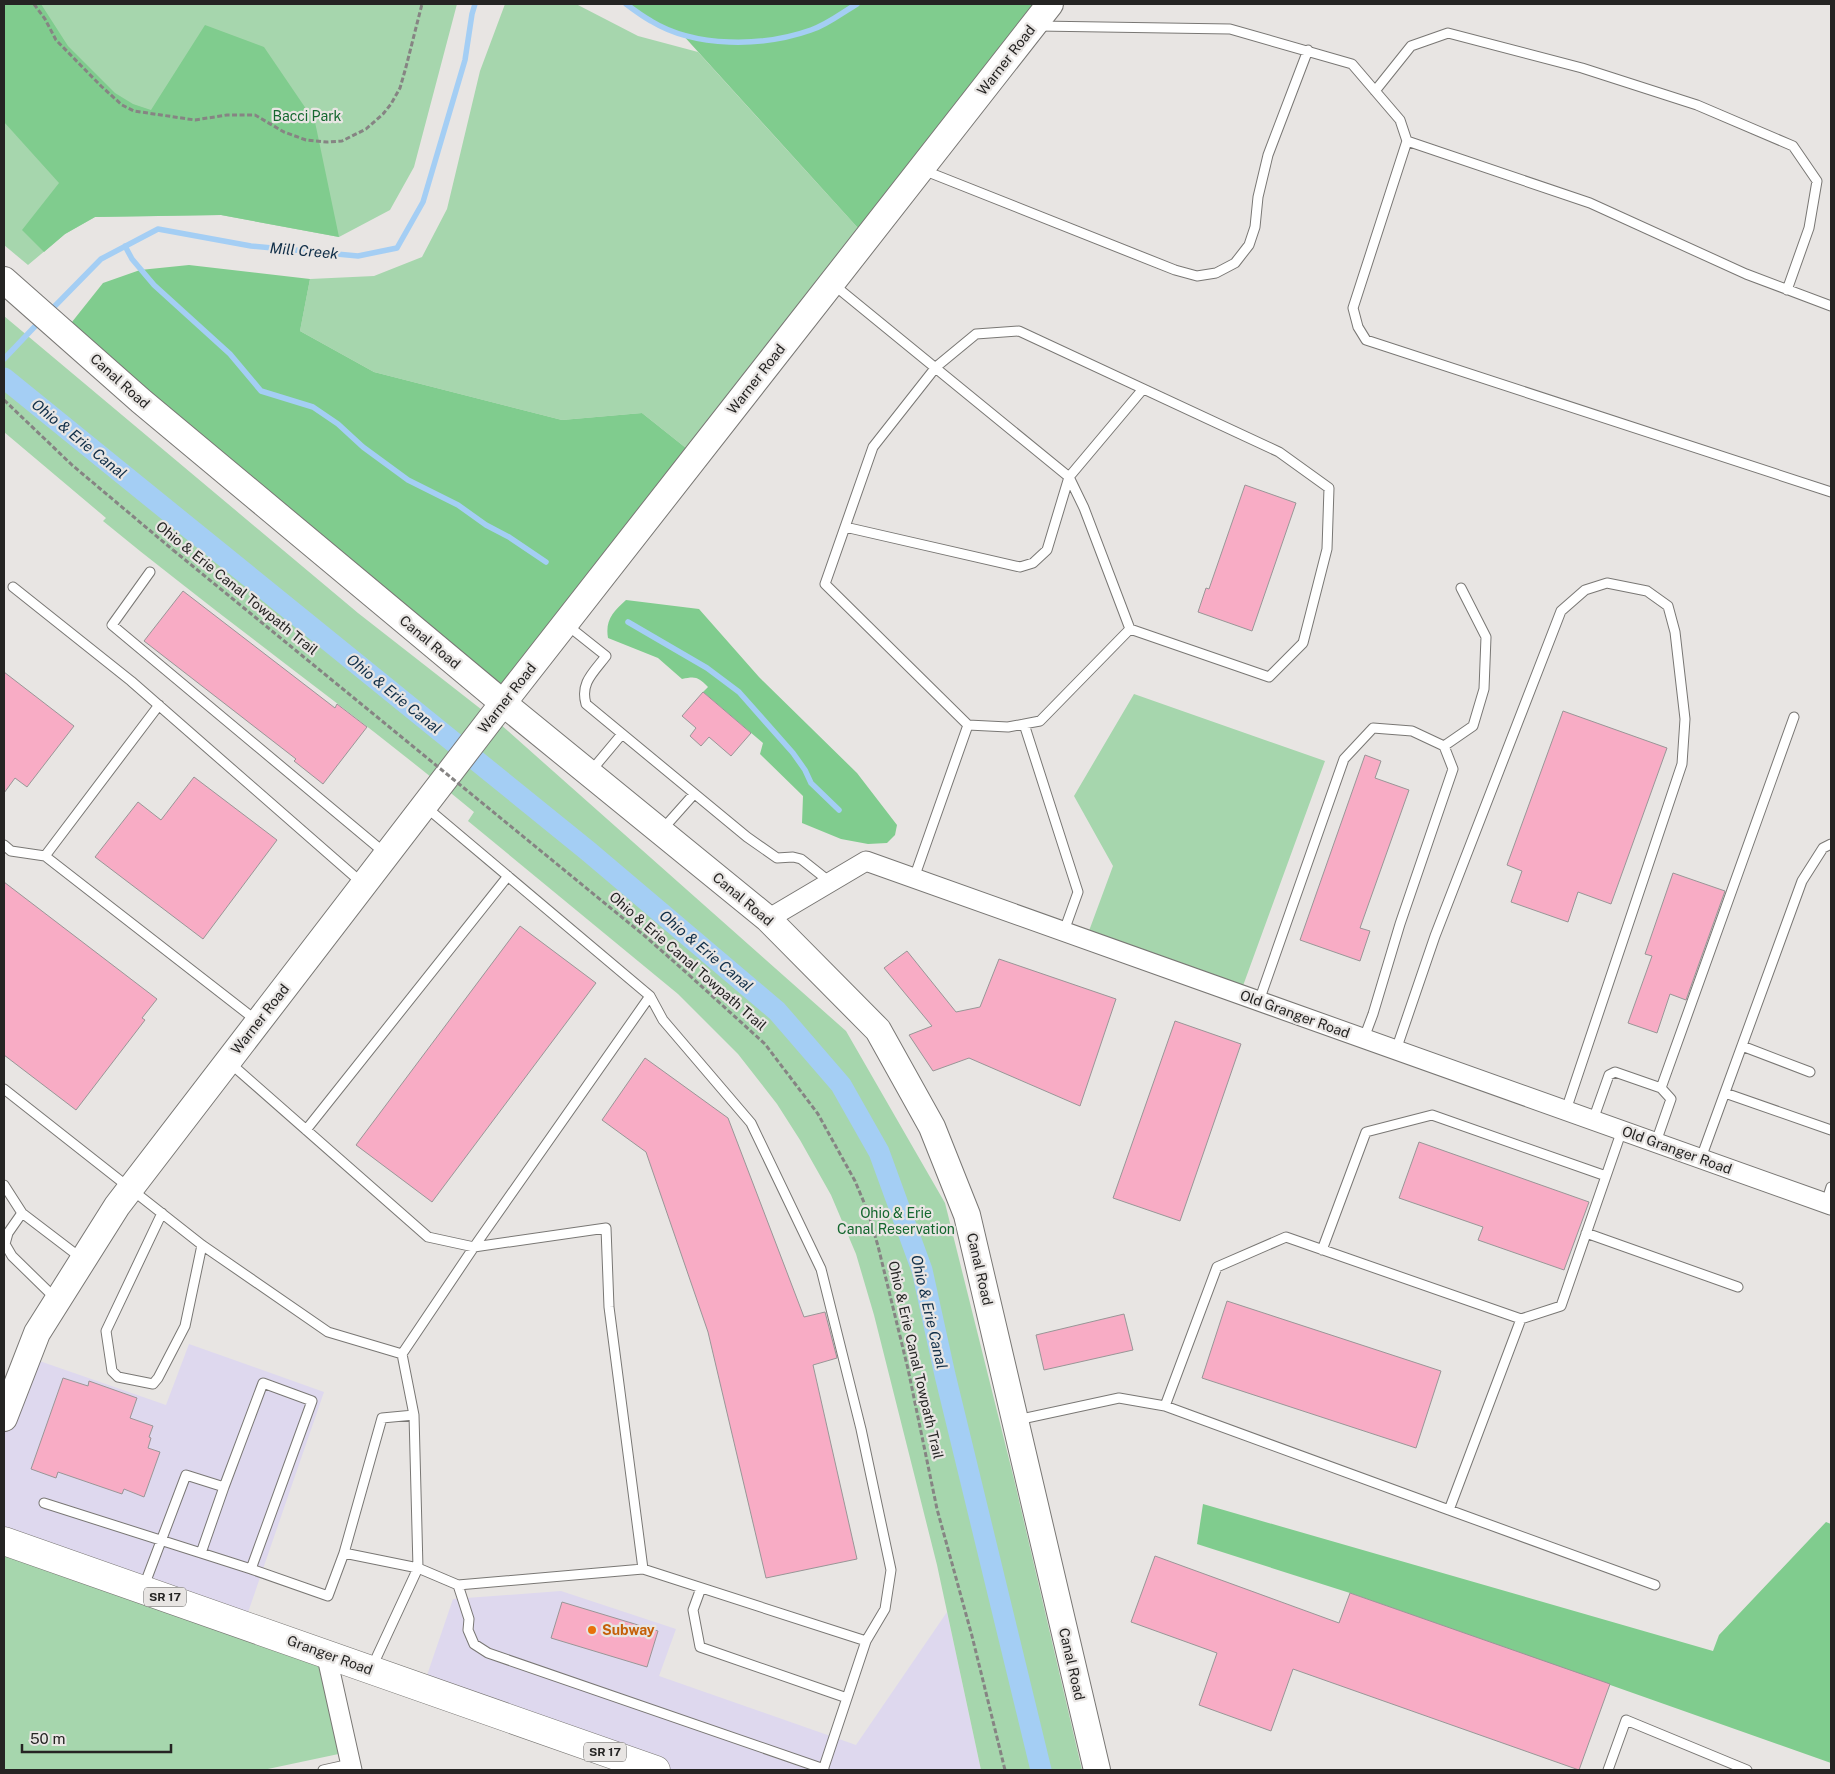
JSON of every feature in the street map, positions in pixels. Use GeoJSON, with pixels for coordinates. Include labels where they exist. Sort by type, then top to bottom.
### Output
{"type":"FeatureCollection","features":[{"type":"Feature","properties":{"kind":"main road","name":"Granger Road"},"geometry":{"type":"LineString","coordinates":[[4,1541],[656,1770]]}},
{"type":"Feature","properties":{"kind":"street","name":"Warner Road"},"geometry":{"type":"LineString","coordinates":[[4,1418],[37,1333],[130,1188],[497,710],[1050,4]]}},
{"type":"Feature","properties":{"kind":"street","name":"Canal Road"},"geometry":{"type":"LineString","coordinates":[[4,280],[497,710],[590,773],[768,919],[878,1030],[932,1127],[967,1215],[1097,1770]]}},
{"type":"Feature","properties":{"kind":"street","name":"Old Granger Road"},"geometry":{"type":"LineString","coordinates":[[768,919],[866,861],[1701,1158],[1830,1198]]}},
{"type":"Feature","properties":{"kind":"street"},"geometry":{"type":"LineString","coordinates":[[326,1653],[351,1767]]}},
{"type":"Feature","properties":{"kind":"lane"},"geometry":{"type":"LineString","coordinates":[[1032,26],[1230,29],[1352,64],[1400,120],[1407,141],[1353,308],[1358,328],[1366,340],[1831,492]]}},
{"type":"Feature","properties":{"kind":"lane"},"geometry":{"type":"LineString","coordinates":[[1375,91],[1411,46],[1448,33],[1582,68],[1698,105],[1793,146],[1817,180],[1809,228],[1787,290]]}},
{"type":"Feature","properties":{"kind":"lane"},"geometry":{"type":"LineString","coordinates":[[921,169],[1175,270],[1196,276],[1216,273],[1235,264],[1249,245],[1255,227],[1258,198],[1268,155],[1308,50]]}},
{"type":"Feature","properties":{"kind":"lane"},"geometry":{"type":"LineString","coordinates":[[1407,141],[1590,203],[1746,274],[1831,306]]}},
{"type":"Feature","properties":{"kind":"lane"},"geometry":{"type":"LineString","coordinates":[[832,283],[1070,477],[1084,508],[1130,629]]}},
{"type":"Feature","properties":{"kind":"lane"},"geometry":{"type":"LineString","coordinates":[[1019,331],[1279,452],[1329,488],[1327,549],[1303,643],[1269,677],[1130,629],[1040,721],[1008,727],[968,725],[825,584],[873,447],[936,367],[976,334],[1019,331]]}},
{"type":"Feature","properties":{"kind":"lane"},"geometry":{"type":"LineString","coordinates":[[845,527],[1020,567],[1033,563],[1047,550],[1070,477],[1143,389]]}},
{"type":"Feature","properties":{"kind":"lane"},"geometry":{"type":"LineString","coordinates":[[150,572],[112,625],[387,854]]}},
{"type":"Feature","properties":{"kind":"lane"},"geometry":{"type":"LineString","coordinates":[[1396,1050],[1435,936],[1561,611],[1585,590],[1607,583],[1647,591],[1668,606],[1676,632],[1686,719],[1682,764],[1566,1110]]}},
{"type":"Feature","properties":{"kind":"lane"},"geometry":{"type":"LineString","coordinates":[[13,587],[159,705],[364,884]]}},
{"type":"Feature","properties":{"kind":"lane"},"geometry":{"type":"LineString","coordinates":[[1444,746],[1473,726],[1484,688],[1486,637],[1461,588]]}},
{"type":"Feature","properties":{"kind":"lane"},"geometry":{"type":"LineString","coordinates":[[565,623],[606,656],[585,685],[583,694],[586,704],[694,794],[770,854],[777,858],[793,857],[801,859],[830,882]]}},
{"type":"Feature","properties":{"kind":"lane"},"geometry":{"type":"LineString","coordinates":[[45,856],[159,705]]}},
{"type":"Feature","properties":{"kind":"lane"},"geometry":{"type":"LineString","coordinates":[[1661,1088],[1794,717]]}},
{"type":"Feature","properties":{"kind":"lane"},"geometry":{"type":"LineString","coordinates":[[1024,724],[1078,892],[1064,932]]}},
{"type":"Feature","properties":{"kind":"lane"},"geometry":{"type":"LineString","coordinates":[[914,878],[968,725]]}},
{"type":"Feature","properties":{"kind":"lane"},"geometry":{"type":"LineString","coordinates":[[1258,1001],[1344,759],[1373,728],[1412,731],[1444,746],[1453,769],[1400,924],[1364,1038]]}},
{"type":"Feature","properties":{"kind":"lane"},"geometry":{"type":"LineString","coordinates":[[590,773],[622,734]]}},
{"type":"Feature","properties":{"kind":"lane"},"geometry":{"type":"LineString","coordinates":[[661,831],[694,794]]}},
{"type":"Feature","properties":{"kind":"lane"},"geometry":{"type":"LineString","coordinates":[[425,806],[650,996],[663,1020],[751,1123],[821,1269],[861,1429],[892,1570],[885,1609],[866,1641],[824,1769],[488,1653],[474,1644],[468,1630],[469,1620],[458,1585]]}},
{"type":"Feature","properties":{"kind":"lane"},"geometry":{"type":"LineString","coordinates":[[1701,1158],[1802,881],[1824,848],[1831,844]]}},
{"type":"Feature","properties":{"kind":"lane"},"geometry":{"type":"LineString","coordinates":[[4,845],[11,851],[45,856],[258,1022]]}},
{"type":"Feature","properties":{"kind":"lane"},"geometry":{"type":"LineString","coordinates":[[306,1130],[508,876]]}},
{"type":"Feature","properties":{"kind":"lane"},"geometry":{"type":"LineString","coordinates":[[371,1669],[418,1568],[414,1415],[402,1354],[474,1247],[650,996]]}},
{"type":"Feature","properties":{"kind":"lane"},"geometry":{"type":"LineString","coordinates":[[1742,1046],[1810,1072]]}},
{"type":"Feature","properties":{"kind":"lane"},"geometry":{"type":"LineString","coordinates":[[228,1061],[428,1237],[474,1247],[606,1228],[609,1307],[642,1569]]}},
{"type":"Feature","properties":{"kind":"lane"},"geometry":{"type":"LineString","coordinates":[[1593,1120],[1609,1075],[1615,1072],[1661,1088],[1671,1099],[1656,1142]]}},
{"type":"Feature","properties":{"kind":"lane"},"geometry":{"type":"LineString","coordinates":[[4,1089],[202,1245],[328,1332],[402,1354]]}},
{"type":"Feature","properties":{"kind":"lane"},"geometry":{"type":"LineString","coordinates":[[1725,1093],[1831,1130]]}},
{"type":"Feature","properties":{"kind":"lane"},"geometry":{"type":"LineString","coordinates":[[1322,1250],[1366,1132],[1432,1115],[1606,1176]]}},
{"type":"Feature","properties":{"kind":"lane"},"geometry":{"type":"LineString","coordinates":[[1165,1406],[1217,1267],[1286,1237],[1521,1319],[1561,1306],[1622,1130]]}},
{"type":"Feature","properties":{"kind":"lane"},"geometry":{"type":"LineString","coordinates":[[4,1185],[22,1213],[83,1260]]}},
{"type":"Feature","properties":{"kind":"lane"},"geometry":{"type":"LineString","coordinates":[[22,1213],[8,1233],[5,1244],[12,1256],[58,1300]]}},
{"type":"Feature","properties":{"kind":"lane"},"geometry":{"type":"LineString","coordinates":[[162,1213],[106,1331],[112,1371],[118,1377],[153,1384],[158,1378],[185,1326],[202,1245]]}},
{"type":"Feature","properties":{"kind":"lane"},"geometry":{"type":"LineString","coordinates":[[1586,1233],[1738,1287]]}},
{"type":"Feature","properties":{"kind":"lane"},"geometry":{"type":"LineString","coordinates":[[1449,1510],[1521,1319]]}},
{"type":"Feature","properties":{"kind":"lane"},"geometry":{"type":"LineString","coordinates":[[202,1553],[224,1486],[263,1383],[312,1400],[251,1569]]}},
{"type":"Feature","properties":{"kind":"lane"},"geometry":{"type":"LineString","coordinates":[[1015,1421],[1119,1398],[1165,1406],[1655,1585]]}},
{"type":"Feature","properties":{"kind":"lane"},"geometry":{"type":"LineString","coordinates":[[44,1503],[251,1569],[328,1596],[344,1553],[382,1418],[414,1415]]}},
{"type":"Feature","properties":{"kind":"lane"},"geometry":{"type":"LineString","coordinates":[[143,1589],[186,1475],[224,1486]]}},
{"type":"Feature","properties":{"kind":"lane"},"geometry":{"type":"LineString","coordinates":[[344,1553],[418,1568],[458,1585],[642,1569],[866,1641]]}},
{"type":"Feature","properties":{"kind":"lane"},"geometry":{"type":"LineString","coordinates":[[701,1588],[692,1610],[700,1647],[847,1698]]}},
{"type":"Feature","properties":{"kind":"lane"},"geometry":{"type":"LineString","coordinates":[[1608,1770],[1626,1720],[1747,1770]]}},
{"type":"Feature","properties":{"kind":"lane"},"geometry":{"type":"LineString","coordinates":[[323,1770],[351,1767]]}},
{"type":"Feature","properties":{"kind":"path"},"geometry":{"type":"LineString","coordinates":[[34,4],[45,19],[56,40],[100,86],[122,105],[134,111],[195,120],[227,115],[255,115],[284,132],[306,140],[327,142],[342,141],[366,130],[384,114],[391,104],[400,88],[422,4]]}},
{"type":"Feature","properties":{"kind":"path","name":"Ohio & Erie Canal Towpath Trail"},"geometry":{"type":"LineString","coordinates":[[4,400],[72,465],[173,550],[646,937],[765,1044],[818,1114],[855,1181],[868,1212],[878,1246],[938,1509],[1005,1770]]}},
{"type":"Feature","properties":{"kind":"shaded area"},"geometry":{"type":"Polygon","coordinates":[[[189,1344],[324,1392],[244,1624],[4,1541],[4,1418],[28,1357],[166,1405],[189,1344]]]}},
{"type":"Feature","properties":{"kind":"shaded area"},"geometry":{"type":"Polygon","coordinates":[[[561,1591],[676,1629],[659,1676],[856,1745],[947,1612],[981,1770],[656,1770],[423,1687],[453,1599],[561,1591]]]}},
{"type":"Feature","properties":{"kind":"green space","name":"Bacci Park"},"geometry":{"type":"Polygon","coordinates":[[[4,4],[457,4],[414,167],[390,210],[339,237],[221,215],[95,217],[65,234],[28,265],[4,245],[4,4]]]}},
{"type":"Feature","properties":{"kind":"green space"},"geometry":{"type":"Polygon","coordinates":[[[4,4],[41,4],[68,46],[115,93],[133,104],[151,110],[205,25],[264,47],[315,122],[339,237],[221,215],[95,217],[65,234],[44,252],[22,230],[59,183],[4,122],[4,4]]]}},
{"type":"Feature","properties":{"kind":"green space"},"geometry":{"type":"Polygon","coordinates":[[[505,4],[576,4],[638,36],[698,52],[867,238],[696,456],[642,413],[562,420],[374,372],[300,331],[310,279],[374,276],[422,257],[447,209],[480,71],[505,4]]]}},
{"type":"Feature","properties":{"kind":"green space"},"geometry":{"type":"Polygon","coordinates":[[[626,4],[1050,4],[867,238],[681,33],[652,22],[626,4]]]}},
{"type":"Feature","properties":{"kind":"green space"},"geometry":{"type":"Polygon","coordinates":[[[189,265],[310,279],[300,331],[374,372],[562,420],[642,413],[696,456],[503,703],[64,332],[103,283],[140,270],[189,265]]]}},
{"type":"Feature","properties":{"kind":"green space","name":"Ohio & Erie Canal Reservation"},"geometry":{"type":"Polygon","coordinates":[[[4,316],[358,613],[500,724],[846,1031],[945,1203],[1014,1479],[1082,1770],[981,1770],[937,1565],[874,1315],[856,1254],[831,1195],[777,1104],[738,1054],[678,994],[468,821],[474,812],[103,521],[106,518],[4,432],[4,316]]]}},
{"type":"Feature","properties":{"kind":"green space"},"geometry":{"type":"Polygon","coordinates":[[[626,600],[699,609],[759,677],[857,773],[897,825],[895,835],[887,843],[868,844],[841,839],[802,823],[803,796],[760,754],[763,743],[703,692],[708,687],[705,684],[696,678],[682,679],[658,658],[608,638],[609,621],[617,608],[626,600]]]}},
{"type":"Feature","properties":{"kind":"green space"},"geometry":{"type":"Polygon","coordinates":[[[1134,694],[1325,761],[1240,994],[1086,939],[1113,866],[1074,796],[1134,694]]]}},
{"type":"Feature","properties":{"kind":"green space"},"geometry":{"type":"Polygon","coordinates":[[[1203,1504],[1713,1651],[1719,1635],[1826,1522],[1831,1524],[1831,1763],[1350,1593],[1197,1544],[1203,1504]]]}},
{"type":"Feature","properties":{"kind":"green space"},"geometry":{"type":"Polygon","coordinates":[[[4,1542],[326,1653],[348,1752],[263,1770],[4,1770],[4,1542]]]}},
{"type":"Feature","properties":{"kind":"building"},"geometry":{"type":"Polygon","coordinates":[[[1245,485],[1296,503],[1252,631],[1198,612],[1206,588],[1209,589],[1245,485]]]}},
{"type":"Feature","properties":{"kind":"building"},"geometry":{"type":"Polygon","coordinates":[[[183,591],[335,708],[337,704],[367,727],[323,784],[294,761],[296,759],[144,641],[183,591]]]}},
{"type":"Feature","properties":{"kind":"building"},"geometry":{"type":"Polygon","coordinates":[[[4,672],[74,726],[27,787],[15,778],[4,793],[4,672]]]}},
{"type":"Feature","properties":{"kind":"building"},"geometry":{"type":"Polygon","coordinates":[[[703,692],[751,733],[731,756],[709,737],[701,746],[690,736],[696,728],[682,716],[703,692]]]}},
{"type":"Feature","properties":{"kind":"building"},"geometry":{"type":"Polygon","coordinates":[[[1563,711],[1667,748],[1611,904],[1578,892],[1568,922],[1511,902],[1522,871],[1507,865],[1563,711]]]}},
{"type":"Feature","properties":{"kind":"building"},"geometry":{"type":"Polygon","coordinates":[[[1365,755],[1381,761],[1375,778],[1409,790],[1360,928],[1370,931],[1360,961],[1300,940],[1365,755]]]}},
{"type":"Feature","properties":{"kind":"building"},"geometry":{"type":"Polygon","coordinates":[[[194,777],[277,840],[203,939],[95,857],[138,802],[161,820],[194,777]]]}},
{"type":"Feature","properties":{"kind":"building"},"geometry":{"type":"Polygon","coordinates":[[[1673,873],[1725,891],[1686,1000],[1670,994],[1657,1033],[1628,1023],[1652,956],[1645,954],[1673,873]]]}},
{"type":"Feature","properties":{"kind":"building"},"geometry":{"type":"Polygon","coordinates":[[[4,882],[157,999],[142,1018],[145,1020],[76,1110],[4,1055],[4,882]]]}},
{"type":"Feature","properties":{"kind":"building"},"geometry":{"type":"Polygon","coordinates":[[[520,926],[596,983],[432,1202],[356,1145],[520,926]]]}},
{"type":"Feature","properties":{"kind":"building"},"geometry":{"type":"Polygon","coordinates":[[[907,951],[956,1012],[980,1007],[999,959],[1116,999],[1080,1106],[969,1058],[933,1071],[909,1035],[932,1026],[884,968],[907,951]]]}},
{"type":"Feature","properties":{"kind":"building"},"geometry":{"type":"Polygon","coordinates":[[[1175,1021],[1241,1044],[1180,1221],[1113,1198],[1175,1021]]]}},
{"type":"Feature","properties":{"kind":"building"},"geometry":{"type":"Polygon","coordinates":[[[645,1058],[728,1118],[804,1317],[825,1312],[837,1358],[813,1365],[857,1559],[766,1578],[708,1332],[646,1152],[602,1120],[645,1058]]]}},
{"type":"Feature","properties":{"kind":"building"},"geometry":{"type":"Polygon","coordinates":[[[1419,1142],[1589,1202],[1564,1270],[1478,1240],[1483,1227],[1399,1198],[1419,1142]]]}},
{"type":"Feature","properties":{"kind":"building"},"geometry":{"type":"Polygon","coordinates":[[[1227,1301],[1441,1371],[1416,1448],[1202,1378],[1227,1301]]]}},
{"type":"Feature","properties":{"kind":"building"},"geometry":{"type":"Polygon","coordinates":[[[1124,1314],[1133,1350],[1044,1370],[1036,1335],[1124,1314]]]}},
{"type":"Feature","properties":{"kind":"building"},"geometry":{"type":"Polygon","coordinates":[[[63,1378],[88,1386],[89,1381],[137,1398],[130,1418],[153,1426],[148,1448],[160,1452],[144,1497],[124,1489],[122,1494],[58,1472],[56,1478],[31,1469],[63,1378]]]}},
{"type":"Feature","properties":{"kind":"building"},"geometry":{"type":"Polygon","coordinates":[[[1155,1556],[1339,1623],[1350,1593],[1610,1684],[1579,1770],[1293,1669],[1271,1731],[1199,1705],[1217,1653],[1131,1622],[1155,1556]]]}},
{"type":"Feature","properties":{"kind":"building"},"geometry":{"type":"Polygon","coordinates":[[[562,1602],[658,1631],[647,1667],[551,1638],[562,1602]]]}},
{"type":"Feature","properties":{"kind":"waterway","name":"Mill Creek"},"geometry":{"type":"LineString","coordinates":[[49,312],[101,259],[158,229],[251,246],[358,256],[397,248],[423,202],[465,60],[475,4]]}},
{"type":"Feature","properties":{"kind":"waterway","name":"Mill Creek"},"geometry":{"type":"LineString","coordinates":[[626,4],[669,30],[708,40],[730,42],[772,40],[792,36],[817,28],[857,4]]}},
{"type":"Feature","properties":{"kind":"waterway"},"geometry":{"type":"LineString","coordinates":[[125,246],[132,259],[154,285],[230,354],[261,391],[313,407],[338,424],[363,447],[408,480],[458,505],[486,525],[509,537],[546,562]]}},
{"type":"Feature","properties":{"kind":"waterway","name":"Mill Creek"},"geometry":{"type":"LineString","coordinates":[[4,359],[41,320]]}},
{"type":"Feature","properties":{"kind":"waterway","name":"Ohio & Erie Canal"},"geometry":{"type":"LineString","coordinates":[[4,378],[588,851],[777,1011],[841,1085],[879,1152],[922,1270],[945,1375],[1041,1770]]}},
{"type":"Feature","properties":{"kind":"waterway"},"geometry":{"type":"LineString","coordinates":[[628,622],[707,668],[739,692],[793,753],[805,770],[811,783],[839,810]]}},
{"type":"Feature","properties":{"kind":"place","name":"Subway"},"geometry":{"type":"Point","coordinates":[592,1630]}}]}
